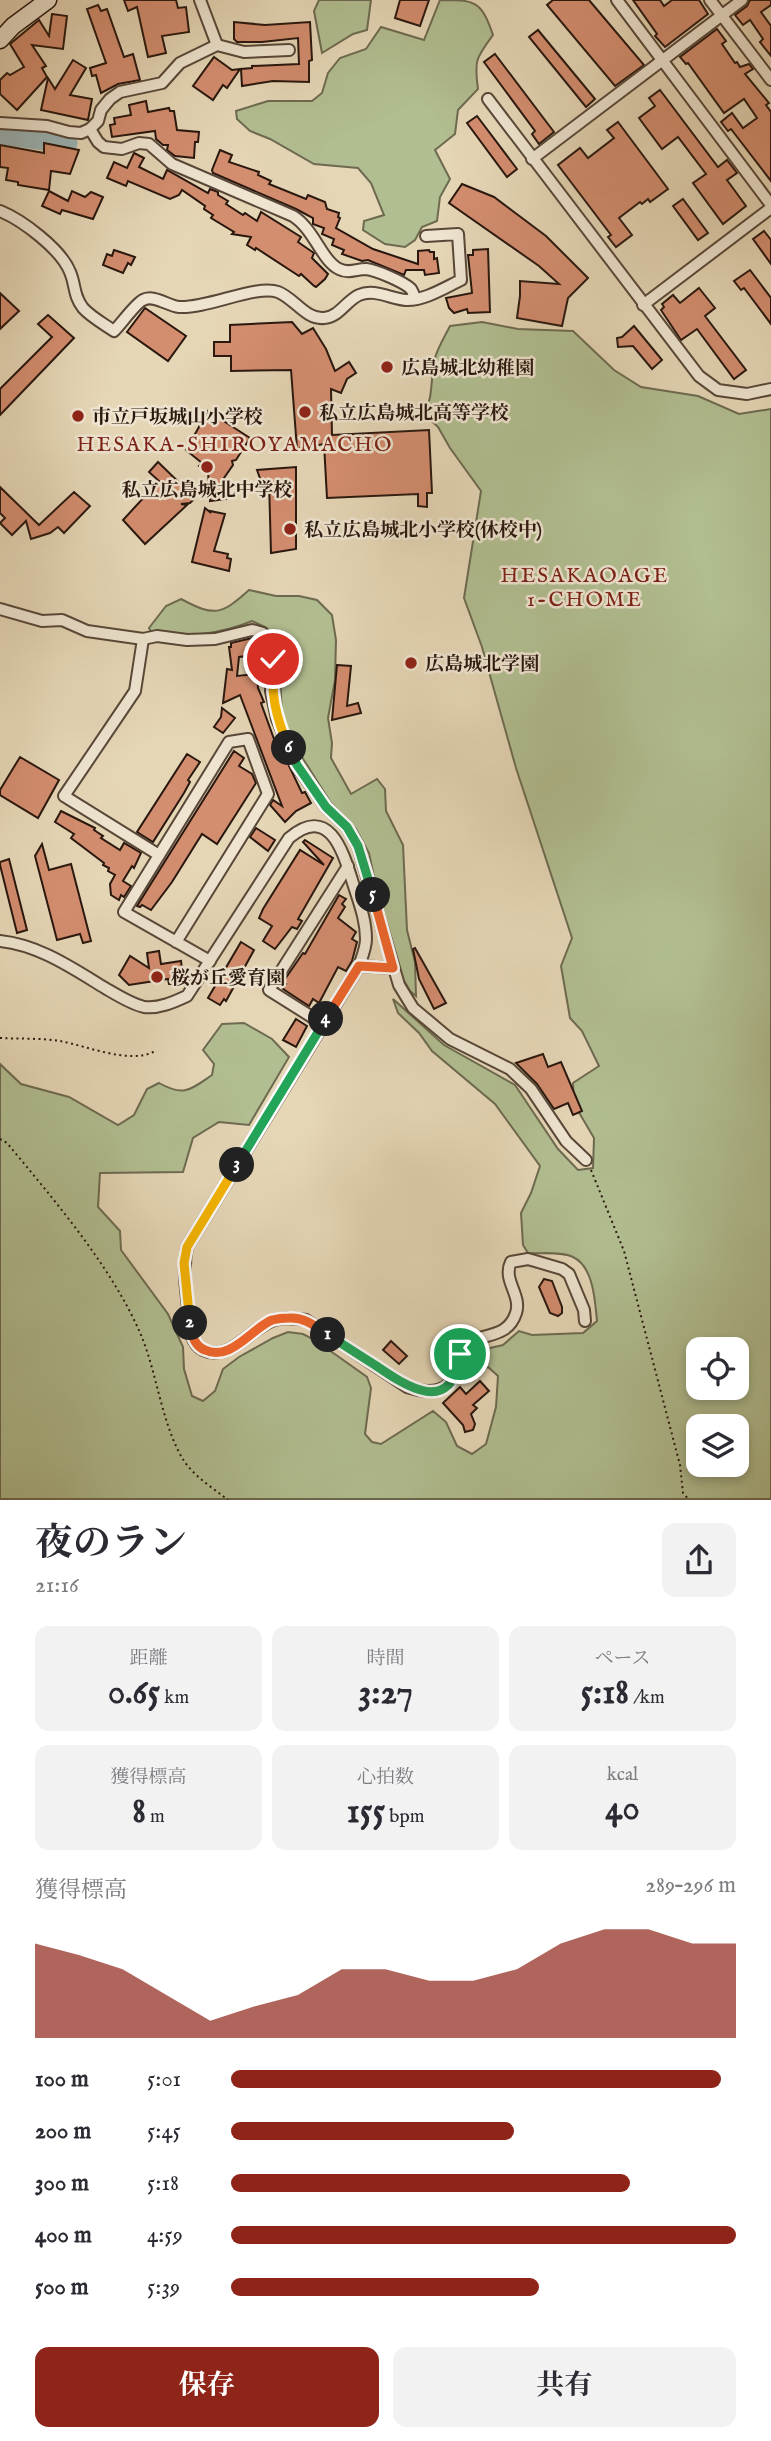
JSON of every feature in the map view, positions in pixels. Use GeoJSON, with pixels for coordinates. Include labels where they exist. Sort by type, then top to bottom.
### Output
{"type":"FeatureCollection","features":[{"type":"Feature","properties":{"kind":"main road"},"geometry":{"type":"LineString","coordinates":[[0,40],[13,26],[48,0]]}},
{"type":"Feature","properties":{"kind":"street"},"geometry":{"type":"LineString","coordinates":[[200,0],[217,45]]}},
{"type":"Feature","properties":{"kind":"street"},"geometry":{"type":"LineString","coordinates":[[617,0],[771,207],[643,305]]}},
{"type":"Feature","properties":{"kind":"street"},"geometry":{"type":"LineString","coordinates":[[710,0],[771,80]]}},
{"type":"Feature","properties":{"kind":"street"},"geometry":{"type":"LineString","coordinates":[[532,159],[743,0]]}},
{"type":"Feature","properties":{"kind":"street"},"geometry":{"type":"LineString","coordinates":[[0,123],[47,126],[81,133],[98,121],[101,110],[120,92],[162,83],[180,63],[217,45],[244,52],[289,50]]}},
{"type":"Feature","properties":{"kind":"street"},"geometry":{"type":"LineString","coordinates":[[488,99],[699,376],[718,390],[747,394],[771,389]]}},
{"type":"Feature","properties":{"kind":"street"},"geometry":{"type":"LineString","coordinates":[[90,129],[97,142],[104,147],[122,149],[139,143],[149,144],[183,170],[293,216],[304,223],[338,269],[349,272],[376,270],[411,289],[416,299]]}},
{"type":"Feature","properties":{"kind":"street"},"geometry":{"type":"LineString","coordinates":[[0,211],[12,216],[56,251],[70,272],[74,295],[85,310],[114,331],[141,300],[150,298],[175,307],[197,307],[262,291],[278,292],[321,319],[332,317],[359,295],[370,292],[406,300],[416,299],[461,280],[458,234],[426,236]]}},
{"type":"Feature","properties":{"kind":"street"},"geometry":{"type":"LineString","coordinates":[[0,609],[42,621],[62,620],[87,631],[143,639],[158,636],[187,640],[215,639],[252,630],[262,633],[270,643],[273,659],[271,691],[277,719],[297,765],[326,807],[347,827],[358,846],[393,968],[399,985],[413,1008],[450,1039],[510,1069],[530,1089],[566,1142],[586,1160]]}},
{"type":"Feature","properties":{"kind":"street"},"geometry":{"type":"LineString","coordinates":[[143,639],[135,691],[64,796],[159,855]]}},
{"type":"Feature","properties":{"kind":"street"},"geometry":{"type":"LineString","coordinates":[[176,942],[268,794],[248,739],[229,742],[124,912],[176,942],[210,961]]}},
{"type":"Feature","properties":{"kind":"street"},"geometry":{"type":"LineString","coordinates":[[0,941],[32,948],[125,999],[145,1007],[166,1006],[187,996],[289,838],[300,829],[316,826],[329,831],[338,840],[348,866],[365,920],[366,943],[359,966],[187,1247],[184,1263],[191,1333],[199,1348],[212,1354],[226,1351],[272,1320],[306,1320],[407,1387],[424,1392],[439,1391],[449,1384],[467,1343],[503,1330],[513,1321],[518,1309],[508,1274],[511,1262],[528,1259],[562,1269],[569,1274],[584,1310],[585,1321]]}},
{"type":"Feature","properties":{"kind":"street"},"geometry":{"type":"LineString","coordinates":[[323,1024],[270,990],[348,866]]}},
{"type":"Feature","properties":{"kind":"street"},"geometry":{"type":"LineString","coordinates":[[359,966],[393,968]]}},
{"type":"Feature","properties":{"kind":"path"},"geometry":{"type":"LineString","coordinates":[[0,1038],[59,1041],[130,1055],[146,1056],[155,1051]]}},
{"type":"Feature","properties":{"kind":"path"},"geometry":{"type":"LineString","coordinates":[[0,1139],[7,1143],[63,1210],[108,1275],[141,1335],[167,1420],[184,1461],[205,1483],[228,1500]]}},
{"type":"Feature","properties":{"kind":"path"},"geometry":{"type":"LineString","coordinates":[[586,1160],[624,1251],[680,1465],[683,1493],[689,1500]]}},
{"type":"Feature","properties":{"kind":"green space"},"geometry":{"type":"Polygon","coordinates":[[[319,0],[371,0],[367,30],[353,34],[322,53],[314,11],[319,0]]]}},
{"type":"Feature","properties":{"kind":"green space"},"geometry":{"type":"Polygon","coordinates":[[[440,0],[475,4],[485,15],[493,35],[478,60],[478,89],[458,110],[455,134],[435,150],[450,179],[440,197],[437,221],[422,227],[415,240],[405,247],[385,244],[363,230],[364,221],[384,215],[371,183],[358,168],[314,164],[250,131],[237,119],[236,111],[268,101],[312,101],[322,93],[328,73],[340,58],[366,49],[381,27],[424,40],[440,0]]]}},
{"type":"Feature","properties":{"kind":"green space"},"geometry":{"type":"Polygon","coordinates":[[[482,322],[518,329],[573,331],[614,370],[641,387],[698,396],[739,414],[771,409],[771,1499],[0,1499],[0,1064],[21,1084],[69,1097],[118,1125],[134,1115],[147,1089],[159,1083],[175,1090],[187,1090],[212,1075],[214,1064],[203,1050],[222,1024],[244,1023],[272,1039],[289,1057],[249,1125],[219,1122],[193,1138],[183,1172],[100,1173],[98,1207],[120,1231],[121,1250],[168,1314],[183,1347],[184,1369],[192,1396],[203,1401],[215,1391],[223,1369],[239,1357],[288,1332],[303,1334],[367,1377],[371,1388],[365,1434],[372,1442],[381,1444],[433,1411],[446,1422],[457,1446],[472,1454],[486,1444],[496,1407],[498,1376],[488,1367],[474,1372],[468,1365],[472,1352],[503,1345],[519,1331],[532,1335],[583,1333],[597,1321],[592,1286],[580,1262],[563,1254],[528,1253],[523,1245],[521,1213],[540,1166],[495,1104],[432,1051],[419,1033],[398,1013],[393,999],[444,1045],[515,1085],[558,1149],[578,1170],[593,1168],[594,1138],[574,1104],[573,1083],[599,1066],[582,1031],[570,1018],[561,966],[572,938],[516,768],[482,647],[464,598],[481,491],[438,427],[424,414],[429,401],[435,358],[450,326],[482,322]]]}},
{"type":"Feature","properties":{"kind":"green space"},"geometry":{"type":"Polygon","coordinates":[[[249,590],[317,600],[332,615],[336,640],[335,680],[328,718],[332,743],[331,758],[351,794],[377,779],[385,789],[386,811],[403,845],[407,930],[415,962],[416,996],[400,974],[369,853],[356,829],[331,803],[293,743],[282,717],[279,644],[265,627],[252,621],[216,632],[191,635],[153,635],[149,628],[166,606],[181,599],[202,609],[217,611],[224,609],[249,590]]]}},
{"type":"Feature","properties":{"kind":"building"},"geometry":{"type":"Polygon","coordinates":[[[124,0],[176,0],[178,8],[186,7],[189,32],[162,36],[166,53],[148,57],[137,7],[128,11],[124,0]]]}},
{"type":"Feature","properties":{"kind":"building"},"geometry":{"type":"Polygon","coordinates":[[[400,0],[429,0],[420,26],[395,18],[400,0]]]}},
{"type":"Feature","properties":{"kind":"building"},"geometry":{"type":"Polygon","coordinates":[[[553,0],[589,0],[644,65],[615,86],[547,5],[553,0]]]}},
{"type":"Feature","properties":{"kind":"building"},"geometry":{"type":"Polygon","coordinates":[[[633,0],[660,0],[664,6],[672,0],[699,0],[708,14],[665,47],[633,0]]]}},
{"type":"Feature","properties":{"kind":"building"},"geometry":{"type":"Polygon","coordinates":[[[750,0],[771,0],[771,5],[761,12],[771,26],[771,56],[760,42],[763,39],[750,20],[743,25],[735,15],[747,6],[750,0]]]}},
{"type":"Feature","properties":{"kind":"building"},"geometry":{"type":"Polygon","coordinates":[[[98,5],[101,11],[107,9],[124,57],[133,54],[140,80],[118,84],[101,93],[96,75],[92,76],[90,68],[106,63],[87,9],[98,5]]]}},
{"type":"Feature","properties":{"kind":"building"},"geometry":{"type":"Polygon","coordinates":[[[52,14],[67,16],[63,49],[32,45],[46,66],[42,68],[47,77],[17,110],[0,94],[0,80],[7,73],[10,75],[24,67],[10,44],[39,20],[49,36],[52,14]]]}},
{"type":"Feature","properties":{"kind":"building"},"geometry":{"type":"Polygon","coordinates":[[[234,22],[265,25],[310,22],[312,60],[309,61],[309,82],[273,81],[242,86],[241,69],[299,64],[298,38],[237,42],[234,39],[234,22]]]}},
{"type":"Feature","properties":{"kind":"building"},"geometry":{"type":"Polygon","coordinates":[[[717,29],[726,41],[722,44],[735,63],[740,67],[749,64],[753,69],[745,74],[769,103],[766,105],[771,112],[771,181],[731,129],[728,131],[721,122],[732,113],[743,128],[757,118],[744,99],[724,113],[688,63],[680,57],[717,29]]]}},
{"type":"Feature","properties":{"kind":"building"},"geometry":{"type":"Polygon","coordinates":[[[538,30],[595,99],[586,107],[529,37],[538,30]]]}},
{"type":"Feature","properties":{"kind":"building"},"geometry":{"type":"Polygon","coordinates":[[[495,54],[554,132],[539,144],[532,134],[535,131],[484,62],[495,54]]]}},
{"type":"Feature","properties":{"kind":"building"},"geometry":{"type":"Polygon","coordinates":[[[214,57],[232,70],[240,69],[227,88],[223,85],[213,100],[193,86],[214,57]]]}},
{"type":"Feature","properties":{"kind":"building"},"geometry":{"type":"Polygon","coordinates":[[[73,60],[86,68],[70,95],[92,99],[88,120],[41,110],[48,78],[55,89],[73,60]]]}},
{"type":"Feature","properties":{"kind":"building"},"geometry":{"type":"Polygon","coordinates":[[[660,90],[718,167],[727,160],[737,173],[727,180],[746,206],[723,224],[693,183],[706,174],[678,137],[662,149],[639,118],[655,106],[649,98],[660,90]]]}},
{"type":"Feature","properties":{"kind":"building"},"geometry":{"type":"Polygon","coordinates":[[[146,101],[148,112],[169,108],[174,111],[177,130],[199,132],[194,158],[175,156],[167,150],[168,145],[163,145],[156,139],[155,131],[112,137],[110,125],[115,124],[114,118],[131,115],[129,105],[146,101]]]}},
{"type":"Feature","properties":{"kind":"building"},"geometry":{"type":"Polygon","coordinates":[[[477,116],[517,169],[507,177],[467,123],[477,116]]]}},
{"type":"Feature","properties":{"kind":"building"},"geometry":{"type":"Polygon","coordinates":[[[618,122],[668,189],[650,202],[648,199],[642,204],[640,202],[619,218],[632,235],[616,247],[608,237],[611,235],[558,165],[580,148],[588,158],[614,138],[607,130],[618,122]]]}},
{"type":"Feature","properties":{"kind":"building"},"geometry":{"type":"Polygon","coordinates":[[[44,143],[79,150],[70,174],[51,171],[49,190],[18,185],[18,182],[6,180],[8,168],[0,167],[0,145],[44,153],[44,143]]]}},
{"type":"Feature","properties":{"kind":"building"},"geometry":{"type":"Polygon","coordinates":[[[220,150],[232,155],[229,162],[259,172],[258,175],[271,181],[269,184],[306,199],[308,195],[325,202],[327,209],[339,213],[336,228],[373,249],[418,264],[418,251],[434,252],[439,273],[425,275],[424,270],[406,270],[404,275],[368,260],[362,261],[342,254],[344,250],[332,245],[334,239],[322,234],[324,228],[313,224],[313,218],[213,173],[220,150]]]}},
{"type":"Feature","properties":{"kind":"building"},"geometry":{"type":"Polygon","coordinates":[[[134,153],[144,158],[139,167],[163,179],[167,170],[208,193],[210,189],[218,192],[218,195],[228,201],[226,204],[243,215],[245,213],[257,221],[261,212],[301,237],[298,242],[314,253],[312,258],[328,274],[325,279],[316,287],[301,274],[299,276],[256,248],[255,250],[247,245],[251,237],[232,234],[234,232],[211,218],[213,215],[204,209],[205,206],[182,190],[179,195],[170,199],[128,181],[126,186],[107,178],[114,162],[127,168],[134,153]]]}},
{"type":"Feature","properties":{"kind":"building"},"geometry":{"type":"Polygon","coordinates":[[[462,184],[494,197],[546,236],[588,278],[568,298],[562,326],[517,318],[520,281],[559,284],[539,266],[449,203],[462,184]]]}},
{"type":"Feature","properties":{"kind":"building"},"geometry":{"type":"Polygon","coordinates":[[[49,191],[68,201],[72,191],[85,197],[91,192],[103,197],[93,219],[62,210],[60,214],[42,206],[49,191]]]}},
{"type":"Feature","properties":{"kind":"building"},"geometry":{"type":"Polygon","coordinates":[[[683,199],[708,233],[698,240],[673,206],[683,199]]]}},
{"type":"Feature","properties":{"kind":"building"},"geometry":{"type":"Polygon","coordinates":[[[764,231],[771,240],[771,264],[753,239],[764,231]]]}},
{"type":"Feature","properties":{"kind":"building"},"geometry":{"type":"Polygon","coordinates":[[[488,249],[490,312],[468,313],[467,309],[454,313],[446,298],[472,293],[468,255],[473,255],[473,250],[488,249]]]}},
{"type":"Feature","properties":{"kind":"building"},"geometry":{"type":"Polygon","coordinates":[[[114,250],[135,257],[123,273],[103,265],[107,254],[112,256],[114,250]]]}},
{"type":"Feature","properties":{"kind":"building"},"geometry":{"type":"Polygon","coordinates":[[[750,270],[771,298],[771,324],[744,288],[741,290],[734,281],[750,270]]]}},
{"type":"Feature","properties":{"kind":"building"},"geometry":{"type":"Polygon","coordinates":[[[699,288],[715,308],[705,316],[746,370],[734,379],[697,329],[681,340],[661,310],[664,307],[662,304],[673,295],[680,303],[699,288]]]}},
{"type":"Feature","properties":{"kind":"building"},"geometry":{"type":"Polygon","coordinates":[[[0,293],[19,311],[0,329],[0,293]]]}},
{"type":"Feature","properties":{"kind":"building"},"geometry":{"type":"Polygon","coordinates":[[[145,308],[186,336],[168,361],[127,332],[145,308]]]}},
{"type":"Feature","properties":{"kind":"building"},"geometry":{"type":"Polygon","coordinates":[[[48,315],[74,338],[0,415],[0,389],[52,337],[38,324],[48,315]]]}},
{"type":"Feature","properties":{"kind":"building"},"geometry":{"type":"Polygon","coordinates":[[[292,322],[302,334],[313,328],[335,371],[349,362],[356,373],[347,379],[341,393],[331,389],[332,435],[429,430],[432,493],[427,493],[427,507],[418,506],[418,494],[327,498],[324,444],[297,449],[291,370],[231,371],[231,356],[214,356],[214,342],[230,342],[230,325],[292,322]]]}},
{"type":"Feature","properties":{"kind":"building"},"geometry":{"type":"Polygon","coordinates":[[[634,326],[662,360],[652,369],[633,346],[618,347],[617,338],[634,326]]]}},
{"type":"Feature","properties":{"kind":"building"},"geometry":{"type":"Polygon","coordinates":[[[208,411],[250,438],[236,460],[232,461],[233,465],[224,478],[226,499],[210,501],[212,482],[209,485],[208,473],[199,466],[202,463],[186,450],[208,411]]]}},
{"type":"Feature","properties":{"kind":"building"},"geometry":{"type":"Polygon","coordinates":[[[158,462],[195,498],[190,503],[181,504],[187,505],[145,544],[123,520],[159,481],[149,472],[158,462]]]}},
{"type":"Feature","properties":{"kind":"building"},"geometry":{"type":"Polygon","coordinates":[[[296,467],[296,549],[271,553],[269,481],[262,484],[257,470],[296,467]]]}},
{"type":"Feature","properties":{"kind":"building"},"geometry":{"type":"Polygon","coordinates":[[[0,487],[39,525],[74,492],[90,506],[64,533],[58,527],[50,533],[31,539],[26,521],[12,535],[0,523],[5,518],[0,513],[0,487]]]}},
{"type":"Feature","properties":{"kind":"building"},"geometry":{"type":"Polygon","coordinates":[[[205,508],[211,513],[210,511],[225,514],[214,551],[228,554],[227,558],[231,559],[229,571],[192,562],[205,508]]]}},
{"type":"Feature","properties":{"kind":"building"},"geometry":{"type":"Polygon","coordinates":[[[252,638],[259,641],[254,641],[255,655],[239,657],[237,676],[257,674],[258,688],[264,702],[261,703],[278,750],[281,749],[302,793],[305,792],[311,803],[296,811],[285,822],[270,805],[273,800],[282,806],[240,695],[223,703],[227,669],[232,670],[229,647],[231,643],[252,638]]]}},
{"type":"Feature","properties":{"kind":"building"},"geometry":{"type":"Polygon","coordinates":[[[337,665],[351,666],[347,706],[358,703],[361,713],[332,720],[337,665]]]}},
{"type":"Feature","properties":{"kind":"building"},"geometry":{"type":"Polygon","coordinates":[[[222,708],[235,718],[223,733],[214,727],[221,717],[222,708]]]}},
{"type":"Feature","properties":{"kind":"building"},"geometry":{"type":"Polygon","coordinates":[[[234,751],[244,758],[239,766],[252,774],[256,783],[217,844],[202,834],[151,910],[142,905],[137,906],[234,751]]]}},
{"type":"Feature","properties":{"kind":"building"},"geometry":{"type":"Polygon","coordinates":[[[187,754],[200,762],[153,842],[137,832],[187,754]]]}},
{"type":"Feature","properties":{"kind":"building"},"geometry":{"type":"Polygon","coordinates":[[[20,757],[59,780],[38,818],[0,795],[0,790],[20,757]]]}},
{"type":"Feature","properties":{"kind":"building"},"geometry":{"type":"Polygon","coordinates":[[[61,811],[95,828],[94,830],[103,836],[101,838],[120,850],[124,843],[141,853],[134,868],[132,866],[123,881],[131,886],[124,897],[121,895],[119,900],[111,895],[110,884],[115,875],[108,871],[109,868],[71,838],[74,834],[55,822],[61,811]]]}},
{"type":"Feature","properties":{"kind":"building"},"geometry":{"type":"Polygon","coordinates":[[[256,828],[275,840],[268,851],[250,837],[256,828]]]}},
{"type":"Feature","properties":{"kind":"building"},"geometry":{"type":"Polygon","coordinates":[[[305,840],[333,858],[298,919],[302,921],[297,929],[292,927],[275,949],[263,941],[272,926],[259,918],[263,909],[300,850],[324,865],[303,842],[305,840]]]}},
{"type":"Feature","properties":{"kind":"building"},"geometry":{"type":"Polygon","coordinates":[[[42,844],[49,870],[71,864],[91,941],[83,943],[80,934],[57,940],[35,856],[42,844]]]}},
{"type":"Feature","properties":{"kind":"building"},"geometry":{"type":"Polygon","coordinates":[[[9,859],[27,930],[17,933],[0,865],[0,862],[9,859]]]}},
{"type":"Feature","properties":{"kind":"building"},"geometry":{"type":"Polygon","coordinates":[[[339,895],[346,899],[342,904],[345,907],[338,918],[356,932],[352,939],[357,942],[352,961],[346,971],[338,967],[319,1003],[313,999],[309,1006],[283,989],[286,984],[283,982],[303,953],[305,954],[339,895]]]}},
{"type":"Feature","properties":{"kind":"building"},"geometry":{"type":"Polygon","coordinates":[[[241,942],[254,950],[226,1001],[224,999],[220,1005],[208,998],[241,942]]]}},
{"type":"Feature","properties":{"kind":"building"},"geometry":{"type":"Polygon","coordinates":[[[415,948],[446,1003],[434,1009],[419,979],[413,949],[415,948]]]}},
{"type":"Feature","properties":{"kind":"building"},"geometry":{"type":"Polygon","coordinates":[[[159,951],[161,964],[181,961],[183,977],[179,977],[180,983],[169,984],[168,979],[129,985],[119,975],[130,956],[149,968],[147,953],[159,951]]]}},
{"type":"Feature","properties":{"kind":"building"},"geometry":{"type":"Polygon","coordinates":[[[296,1019],[307,1026],[296,1047],[283,1040],[296,1019]]]}},
{"type":"Feature","properties":{"kind":"building"},"geometry":{"type":"Polygon","coordinates":[[[543,1054],[548,1067],[561,1062],[582,1111],[573,1115],[568,1103],[554,1109],[537,1084],[516,1063],[543,1054]]]}},
{"type":"Feature","properties":{"kind":"building"},"geometry":{"type":"Polygon","coordinates":[[[544,1279],[552,1281],[562,1307],[562,1313],[558,1316],[550,1313],[539,1287],[544,1279]]]}},
{"type":"Feature","properties":{"kind":"building"},"geometry":{"type":"Polygon","coordinates":[[[391,1341],[407,1356],[399,1364],[383,1350],[391,1341]]]}},
{"type":"Feature","properties":{"kind":"building"},"geometry":{"type":"Polygon","coordinates":[[[480,1381],[489,1391],[473,1405],[477,1408],[471,1414],[475,1424],[473,1430],[465,1432],[463,1425],[443,1403],[460,1387],[466,1394],[480,1381]]]}},
{"type":"Feature","properties":{"kind":"waterway"},"geometry":{"type":"LineString","coordinates":[[0,134],[67,143]]}},
{"type":"Feature","properties":{"kind":"place","name":"広島城北幼稚園"},"geometry":{"type":"Point","coordinates":[387,367]}},
{"type":"Feature","properties":{"kind":"place","name":"私立広島城北高等学校"},"geometry":{"type":"Point","coordinates":[305,412]}},
{"type":"Feature","properties":{"kind":"place","name":"市立戸坂城山小学校"},"geometry":{"type":"Point","coordinates":[78,416]}},
{"type":"Feature","properties":{"kind":"place","name":"私立広島城北中学校"},"geometry":{"type":"Point","coordinates":[207,467]}},
{"type":"Feature","properties":{"kind":"place","name":"私立広島城北小学校(休校中)"},"geometry":{"type":"Point","coordinates":[290,529]}},
{"type":"Feature","properties":{"kind":"place","name":"広島城北学園"},"geometry":{"type":"Point","coordinates":[411,663]}},
{"type":"Feature","properties":{"kind":"place","name":"桜が丘愛育園"},"geometry":{"type":"Point","coordinates":[157,977]}},
{"type":"Feature","properties":{"kind":"district","name":"HESAKA-SHIROYAMACHO"},"geometry":{"type":"Point","coordinates":[235,444]}},
{"type":"Feature","properties":{"kind":"district","name":"HESAKAOAGE 1-CHOME"},"geometry":{"type":"Point","coordinates":[585,587]}},
{"type":"Feature","properties":{"kind":"route"},"geometry":{"type":"LineString","coordinates":[[273,659],[271,691],[277,719],[297,765],[326,807],[347,827],[358,846],[393,968],[359,966],[187,1247],[184,1263],[191,1333],[199,1348],[212,1354],[226,1351],[272,1320],[306,1320],[407,1387],[424,1392],[439,1391],[449,1384],[458,1368],[460,1354]]}}]}
